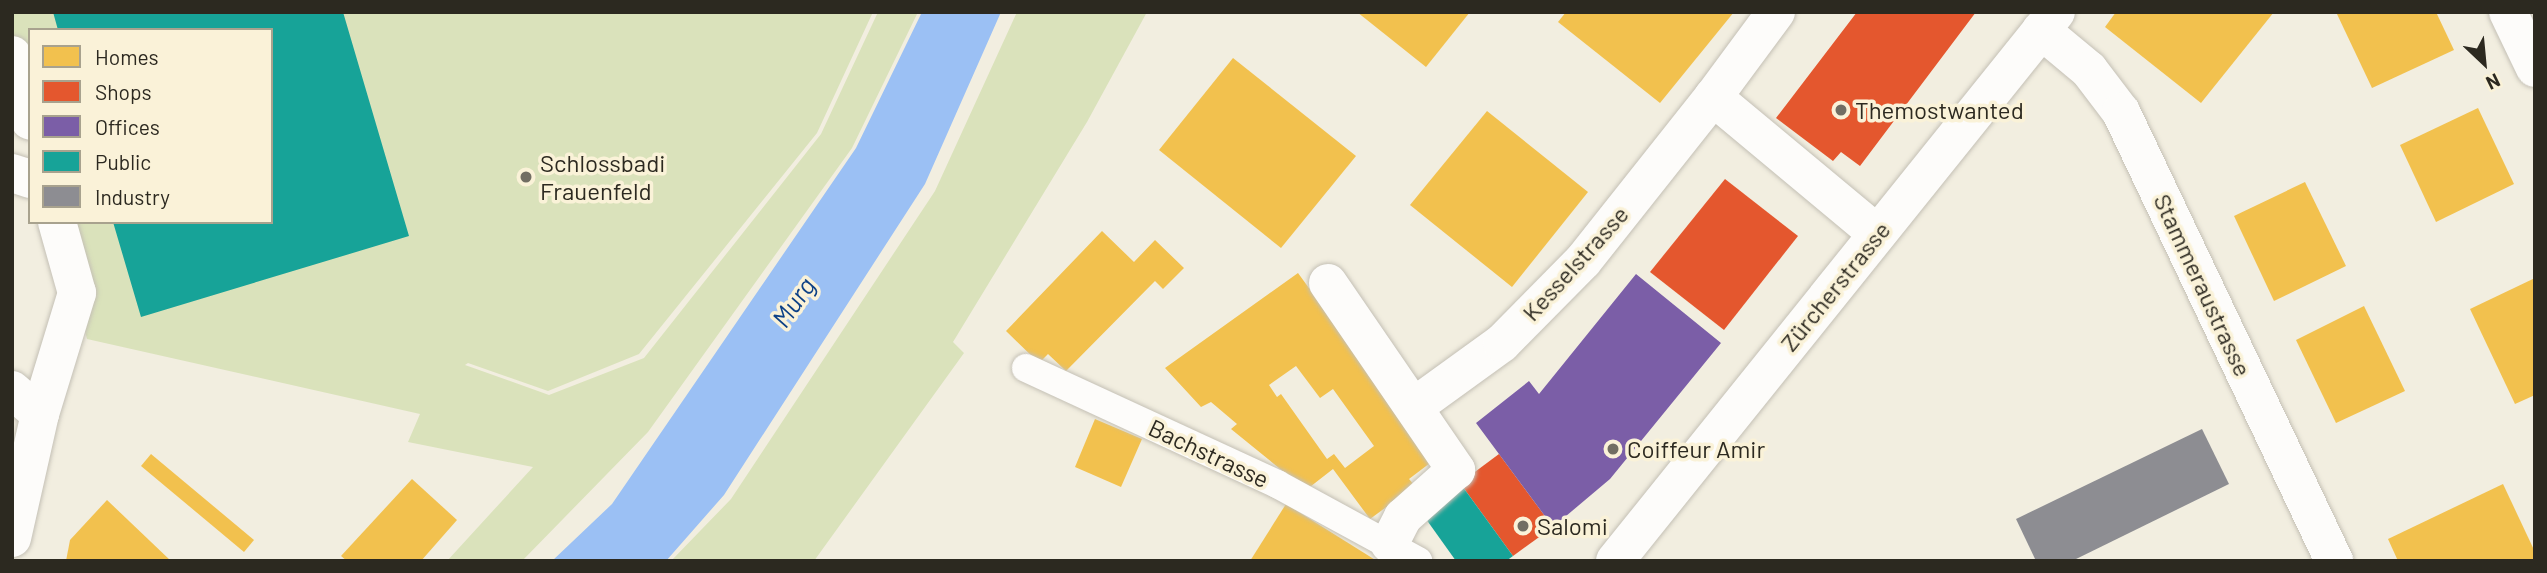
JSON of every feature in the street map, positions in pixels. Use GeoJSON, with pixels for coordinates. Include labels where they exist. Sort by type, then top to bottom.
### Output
{"type":"FeatureCollection","features":[{"type":"Feature","properties":{"kind":"street","name":"Kesselstrasse"},"geometry":{"type":"LineString","coordinates":[[1415,406],[1503,343],[1574,270],[1713,97],[1776,12]]}},
{"type":"Feature","properties":{"kind":"street"},"geometry":{"type":"LineString","coordinates":[[2508,12],[2535,68]]}},
{"type":"Feature","properties":{"kind":"street","name":"Zürcherstrasse"},"geometry":{"type":"LineString","coordinates":[[1615,561],[2048,21]]}},
{"type":"Feature","properties":{"kind":"street","name":"Stammeraustrasse"},"geometry":{"type":"LineString","coordinates":[[2048,21],[2121,112],[2334,561]]}},
{"type":"Feature","properties":{"kind":"street"},"geometry":{"type":"LineString","coordinates":[[12,55],[28,114]]}},
{"type":"Feature","properties":{"kind":"street"},"geometry":{"type":"LineString","coordinates":[[1713,97],[1877,233]]}},
{"type":"Feature","properties":{"kind":"street"},"geometry":{"type":"LineString","coordinates":[[12,538],[26,402],[77,293],[58,224]]}},
{"type":"Feature","properties":{"kind":"street","name":"Bachstrasse"},"geometry":{"type":"LineString","coordinates":[[1328,283],[1415,406],[1456,470],[1403,517],[1403,553]]}},
{"type":"Feature","properties":{"kind":"lane","name":"Bachstrasse"},"geometry":{"type":"LineString","coordinates":[[1026,368],[1277,484],[1403,553]]}},
{"type":"Feature","properties":{"kind":"green space","name":"Schlossbadi Frauenfeld"},"geometry":{"type":"Polygon","coordinates":[[[12,12],[873,12],[817,133],[639,354],[548,391],[468,363],[465,365],[549,395],[644,358],[821,134],[878,12],[918,12],[852,148],[648,432],[522,561],[447,561],[533,467],[408,442],[420,414],[87,339],[56,224],[273,224],[273,28],[28,28],[28,125],[12,69],[12,12]]]}},
{"type":"Feature","properties":{"kind":"green space"},"geometry":{"type":"Polygon","coordinates":[[[1017,12],[1147,12],[1087,122],[953,342],[964,353],[814,561],[671,561],[731,499],[935,191],[1017,12]]]}},
{"type":"Feature","properties":{"kind":"water","name":"Murg"},"geometry":{"type":"Polygon","coordinates":[[[922,12],[1001,12],[925,184],[724,495],[666,561],[552,561],[612,504],[856,148],[922,12]]]}},
{"type":"Feature","properties":{"kind":"building: Homes"},"geometry":{"type":"Polygon","coordinates":[[[1357,12],[1470,12],[1426,67],[1357,12]]]}},
{"type":"Feature","properties":{"kind":"building: Homes"},"geometry":{"type":"Polygon","coordinates":[[[1566,12],[1734,12],[1660,103],[1558,22],[1566,12]]]}},
{"type":"Feature","properties":{"kind":"building: Homes"},"geometry":{"type":"Polygon","coordinates":[[[2116,12],[2274,12],[2201,103],[2105,27],[2116,12]]]}},
{"type":"Feature","properties":{"kind":"building: Homes"},"geometry":{"type":"Polygon","coordinates":[[[2336,12],[2436,12],[2454,50],[2372,88],[2336,12]]]}},
{"type":"Feature","properties":{"kind":"building: Homes"},"geometry":{"type":"Polygon","coordinates":[[[1233,58],[1356,156],[1281,248],[1159,150],[1233,58]]]}},
{"type":"Feature","properties":{"kind":"building: Homes"},"geometry":{"type":"Polygon","coordinates":[[[2478,108],[2514,184],[2436,222],[2400,145],[2478,108]]]}},
{"type":"Feature","properties":{"kind":"building: Homes"},"geometry":{"type":"Polygon","coordinates":[[[1487,111],[1588,192],[1512,287],[1410,205],[1487,111]]]}},
{"type":"Feature","properties":{"kind":"building: Homes"},"geometry":{"type":"Polygon","coordinates":[[[2305,182],[2346,266],[2274,301],[2234,216],[2305,182]]]}},
{"type":"Feature","properties":{"kind":"building: Homes"},"geometry":{"type":"Polygon","coordinates":[[[1102,231],[1134,262],[1155,240],[1184,268],[1163,289],[1155,281],[1066,371],[1048,354],[1039,363],[1006,331],[1102,231]]]}},
{"type":"Feature","properties":{"kind":"building: Homes"},"geometry":{"type":"Polygon","coordinates":[[[1298,273],[1434,460],[1409,479],[1415,486],[1370,519],[1333,469],[1306,490],[1231,429],[1237,424],[1211,402],[1201,407],[1165,368],[1298,273]],[[1296,366],[1269,385],[1277,397],[1281,394],[1327,459],[1334,454],[1345,468],[1374,446],[1333,389],[1320,398],[1296,366]]]}},
{"type":"Feature","properties":{"kind":"building: Homes"},"geometry":{"type":"Polygon","coordinates":[[[2535,278],[2535,395],[2515,404],[2470,309],[2535,278]]]}},
{"type":"Feature","properties":{"kind":"building: Homes"},"geometry":{"type":"Polygon","coordinates":[[[2364,306],[2405,391],[2336,423],[2296,340],[2364,306]]]}},
{"type":"Feature","properties":{"kind":"building: Homes"},"geometry":{"type":"Polygon","coordinates":[[[1095,419],[1142,439],[1121,487],[1075,467],[1095,419]]]}},
{"type":"Feature","properties":{"kind":"building: Homes"},"geometry":{"type":"Polygon","coordinates":[[[151,454],[254,540],[244,552],[141,466],[151,454]]]}},
{"type":"Feature","properties":{"kind":"building: Homes"},"geometry":{"type":"Polygon","coordinates":[[[412,479],[457,520],[421,561],[347,561],[341,556],[412,479]]]}},
{"type":"Feature","properties":{"kind":"building: Homes"},"geometry":{"type":"Polygon","coordinates":[[[2503,484],[2535,552],[2535,561],[2398,561],[2388,539],[2503,484]]]}},
{"type":"Feature","properties":{"kind":"building: Homes"},"geometry":{"type":"Polygon","coordinates":[[[107,500],[171,561],[66,561],[70,540],[107,500]]]}},
{"type":"Feature","properties":{"kind":"building: Homes"},"geometry":{"type":"Polygon","coordinates":[[[1286,504],[1377,561],[1250,561],[1286,504]]]}},
{"type":"Feature","properties":{"kind":"building: Shops"},"geometry":{"type":"Polygon","coordinates":[[[1857,12],[1976,12],[1860,166],[1841,152],[1833,161],[1776,118],[1857,12]]]}},
{"type":"Feature","properties":{"kind":"building: Shops"},"geometry":{"type":"Polygon","coordinates":[[[1725,179],[1798,236],[1724,330],[1650,272],[1725,179]]]}},
{"type":"Feature","properties":{"kind":"building: Shops"},"geometry":{"type":"Polygon","coordinates":[[[1499,454],[1553,527],[1513,556],[1460,483],[1499,454]]]}},
{"type":"Feature","properties":{"kind":"building: Offices"},"geometry":{"type":"Polygon","coordinates":[[[1636,274],[1721,343],[1610,479],[1553,527],[1476,423],[1529,381],[1539,394],[1636,274]]]}},
{"type":"Feature","properties":{"kind":"building: Public"},"geometry":{"type":"Polygon","coordinates":[[[53,12],[343,12],[409,236],[141,317],[114,224],[273,224],[273,28],[57,28],[53,12]]]}},
{"type":"Feature","properties":{"kind":"building: Public"},"geometry":{"type":"Polygon","coordinates":[[[1460,483],[1513,556],[1506,561],[1456,561],[1421,512],[1460,483]]]}},
{"type":"Feature","properties":{"kind":"building: Industry"},"geometry":{"type":"Polygon","coordinates":[[[2202,429],[2229,484],[2072,561],[2036,561],[2016,519],[2202,429]]]}},
{"type":"Feature","properties":{"kind":"place","name":"Themostwanted"},"geometry":{"type":"Point","coordinates":[1841,110]}},
{"type":"Feature","properties":{"kind":"place","name":"Schlossbadi Frauenfeld"},"geometry":{"type":"Point","coordinates":[526,177]}},
{"type":"Feature","properties":{"kind":"place","name":"Coiffeur Amir"},"geometry":{"type":"Point","coordinates":[1613,449]}},
{"type":"Feature","properties":{"kind":"place","name":"Salomi"},"geometry":{"type":"Point","coordinates":[1523,526]}}]}
